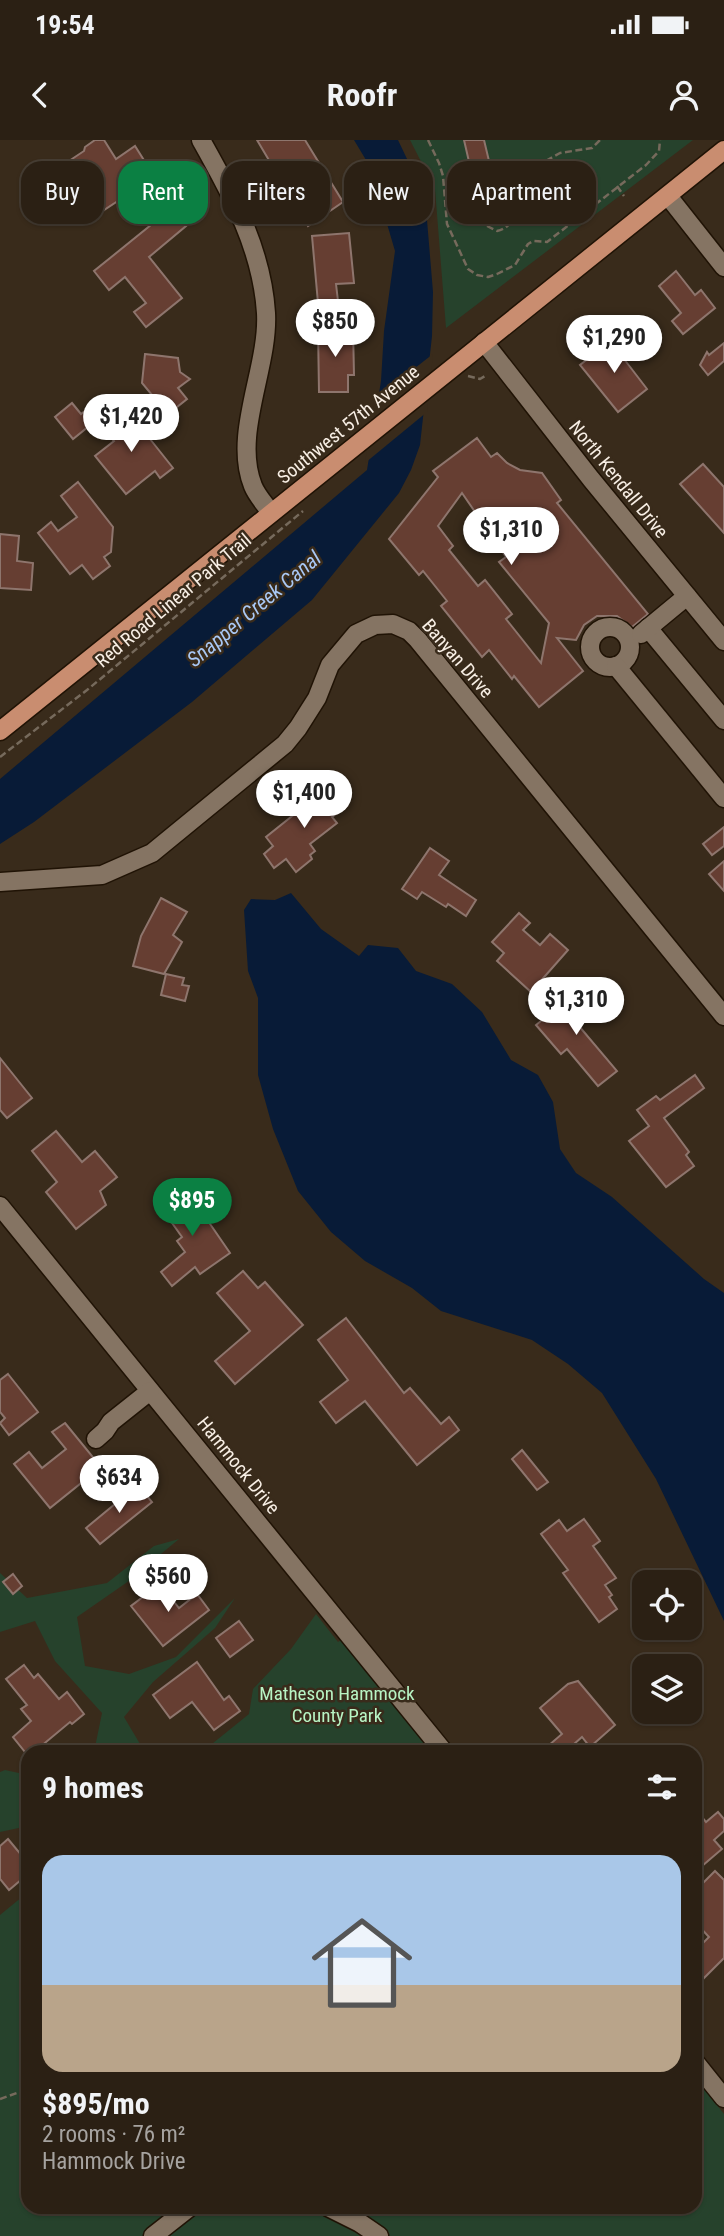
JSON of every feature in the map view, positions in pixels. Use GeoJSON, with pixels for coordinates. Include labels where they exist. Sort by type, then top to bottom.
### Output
{"type":"FeatureCollection","features":[{"type":"Feature","properties":{"kind":"main road","name":"Southwest 57th Avenue"},"geometry":{"type":"LineString","coordinates":[[0,731],[724,150]]}},
{"type":"Feature","properties":{"kind":"street"},"geometry":{"type":"LineString","coordinates":[[201,140],[245,225],[259,265],[265,303],[265,330],[247,449],[253,485],[271,513]]}},
{"type":"Feature","properties":{"kind":"street"},"geometry":{"type":"LineString","coordinates":[[668,196],[724,267]]}},
{"type":"Feature","properties":{"kind":"street","name":"North Kendall Drive"},"geometry":{"type":"LineString","coordinates":[[484,342],[724,641]]}},
{"type":"Feature","properties":{"kind":"street"},"geometry":{"type":"LineString","coordinates":[[629,643],[687,596]]}},
{"type":"Feature","properties":{"kind":"street","name":"Banyan Drive"},"geometry":{"type":"LineString","coordinates":[[0,882],[102,875],[158,850],[285,744],[317,698],[330,665],[348,641],[368,627],[393,624],[409,631],[418,640],[724,1016]]}},
{"type":"Feature","properties":{"kind":"street"},"geometry":{"type":"LineString","coordinates":[[603,628],[623,631],[629,643],[628,655],[616,666],[596,662],[590,650],[592,636],[603,628]]}},
{"type":"Feature","properties":{"kind":"street"},"geometry":{"type":"LineString","coordinates":[[648,628],[724,720]]}},
{"type":"Feature","properties":{"kind":"street"},"geometry":{"type":"LineString","coordinates":[[616,666],[724,799]]}},
{"type":"Feature","properties":{"kind":"street","name":"Hammock Drive"},"geometry":{"type":"LineString","coordinates":[[0,1206],[438,1745]]}},
{"type":"Feature","properties":{"kind":"street"},"geometry":{"type":"LineString","coordinates":[[96,1439],[105,1432],[111,1422],[150,1391]]}},
{"type":"Feature","properties":{"kind":"street"},"geometry":{"type":"LineString","coordinates":[[702,2071],[724,2098]]}},
{"type":"Feature","properties":{"kind":"street"},"geometry":{"type":"LineString","coordinates":[[153,2236],[182,2214]]}},
{"type":"Feature","properties":{"kind":"street"},"geometry":{"type":"LineString","coordinates":[[342,2214],[379,2236]]}},
{"type":"Feature","properties":{"kind":"path"},"geometry":{"type":"LineString","coordinates":[[428,140],[443,176],[445,214],[449,229],[466,267],[477,275],[488,277],[510,268],[533,241],[547,242],[654,158],[659,151],[660,140]]}},
{"type":"Feature","properties":{"kind":"path"},"geometry":{"type":"LineString","coordinates":[[546,161],[560,153],[592,148],[600,140]]}},
{"type":"Feature","properties":{"kind":"path"},"geometry":{"type":"LineString","coordinates":[[617,187],[624,196]]}},
{"type":"Feature","properties":{"kind":"path"},"geometry":{"type":"LineString","coordinates":[[487,226],[494,231],[503,230],[507,224]]}},
{"type":"Feature","properties":{"kind":"path","name":"Red Road Linear Park Trail"},"geometry":{"type":"LineString","coordinates":[[0,757],[87,690],[309,506]]}},
{"type":"Feature","properties":{"kind":"path"},"geometry":{"type":"LineString","coordinates":[[0,2099],[21,2092]]}},
{"type":"Feature","properties":{"kind":"green space"},"geometry":{"type":"Polygon","coordinates":[[[410,140],[693,140],[596,214],[596,161],[447,161],[447,224],[583,224],[446,328],[433,161],[421,161],[410,140]]]}},
{"type":"Feature","properties":{"kind":"green space"},"geometry":{"type":"Polygon","coordinates":[[[179,1539],[126,1583],[77,1617],[85,1666],[129,1674],[176,1657],[235,1598],[215,1628],[153,1682],[124,1717],[141,1745],[95,1745],[102,1713],[55,1661],[35,1621],[0,1632],[0,1573],[27,1598],[107,1583],[154,1546],[179,1539]]]}},
{"type":"Feature","properties":{"kind":"green space","name":"Matheson Hammock County Park"},"geometry":{"type":"Polygon","coordinates":[[[316,1614],[338,1642],[345,1637],[430,1745],[211,1745],[249,1714],[253,1689],[291,1649],[316,1614]]]}},
{"type":"Feature","properties":{"kind":"green space"},"geometry":{"type":"Polygon","coordinates":[[[5,1770],[21,1773],[21,1828],[0,1832],[0,1772],[5,1770]]]}},
{"type":"Feature","properties":{"kind":"green space"},"geometry":{"type":"Polygon","coordinates":[[[21,1898],[21,2214],[702,2214],[702,2086],[724,2114],[724,2236],[0,2236],[0,1915],[21,1898]]]}},
{"type":"Feature","properties":{"kind":"water"},"geometry":{"type":"Polygon","coordinates":[[[354,140],[398,140],[408,161],[366,161],[354,140]]]}},
{"type":"Feature","properties":{"kind":"water","name":"Snapper Creek Canal"},"geometry":{"type":"Polygon","coordinates":[[[387,224],[427,224],[433,292],[432,336],[420,445],[399,493],[312,600],[192,702],[34,822],[0,844],[0,779],[367,470],[381,381],[384,331],[395,251],[387,224]]]}},
{"type":"Feature","properties":{"kind":"water"},"geometry":{"type":"Polygon","coordinates":[[[291,893],[321,929],[359,956],[368,945],[398,948],[416,971],[452,984],[482,1012],[511,1060],[538,1075],[553,1102],[560,1149],[576,1173],[612,1197],[704,1279],[724,1293],[724,1621],[702,1570],[700,1570],[656,1479],[602,1393],[568,1364],[532,1340],[441,1311],[412,1288],[365,1261],[331,1232],[298,1191],[273,1129],[258,1075],[258,998],[248,971],[244,910],[251,899],[275,900],[291,893]]]}},
{"type":"Feature","properties":{"kind":"pier"},"geometry":{"type":"Polygon","coordinates":[[[433,354],[427,412],[365,463],[374,400],[433,354]]]}},
{"type":"Feature","properties":{"kind":"building"},"geometry":{"type":"Polygon","coordinates":[[[95,140],[104,140],[116,159],[135,146],[144,161],[118,161],[118,201],[104,210],[104,161],[69,161],[84,151],[85,147],[95,140]]]}},
{"type":"Feature","properties":{"kind":"building"},"geometry":{"type":"Polygon","coordinates":[[[257,140],[305,140],[318,161],[269,161],[257,140]]]}},
{"type":"Feature","properties":{"kind":"building"},"geometry":{"type":"Polygon","coordinates":[[[464,140],[484,140],[489,161],[469,161],[464,140]]]}},
{"type":"Feature","properties":{"kind":"building"},"geometry":{"type":"Polygon","coordinates":[[[330,181],[343,202],[330,211],[330,181]]]}},
{"type":"Feature","properties":{"kind":"building"},"geometry":{"type":"Polygon","coordinates":[[[152,224],[186,226],[149,257],[182,298],[146,327],[134,312],[146,303],[125,277],[109,290],[94,271],[152,224]]]}},
{"type":"Feature","properties":{"kind":"building"},"geometry":{"type":"Polygon","coordinates":[[[349,233],[354,283],[336,284],[338,301],[318,303],[312,236],[349,233]]]}},
{"type":"Feature","properties":{"kind":"building"},"geometry":{"type":"Polygon","coordinates":[[[676,271],[695,295],[701,290],[715,308],[683,334],[672,321],[681,313],[659,286],[676,271]]]}},
{"type":"Feature","properties":{"kind":"building"},"geometry":{"type":"Polygon","coordinates":[[[353,328],[354,375],[348,375],[348,392],[319,392],[318,329],[353,328]]]}},
{"type":"Feature","properties":{"kind":"building"},"geometry":{"type":"Polygon","coordinates":[[[616,337],[629,355],[624,359],[647,389],[618,412],[580,365],[616,337]]]}},
{"type":"Feature","properties":{"kind":"building"},"geometry":{"type":"Polygon","coordinates":[[[724,343],[724,361],[708,375],[700,365],[707,352],[709,355],[724,343]]]}},
{"type":"Feature","properties":{"kind":"building"},"geometry":{"type":"Polygon","coordinates":[[[145,354],[178,358],[180,372],[190,379],[178,388],[187,399],[172,411],[162,397],[157,401],[142,383],[145,354]]]}},
{"type":"Feature","properties":{"kind":"building"},"geometry":{"type":"Polygon","coordinates":[[[72,403],[81,414],[85,411],[94,422],[73,439],[55,417],[72,403]]]}},
{"type":"Feature","properties":{"kind":"building"},"geometry":{"type":"Polygon","coordinates":[[[127,410],[173,468],[160,478],[155,471],[126,494],[95,456],[114,441],[103,428],[127,410]]]}},
{"type":"Feature","properties":{"kind":"building"},"geometry":{"type":"Polygon","coordinates":[[[477,438],[491,457],[497,453],[520,470],[542,473],[561,500],[557,503],[648,614],[632,627],[617,616],[597,616],[584,625],[576,640],[557,638],[583,671],[539,707],[489,650],[482,657],[441,606],[447,601],[423,571],[419,575],[389,539],[438,477],[433,471],[477,438]],[[462,493],[438,526],[453,546],[449,550],[478,586],[485,580],[512,614],[506,619],[541,663],[549,623],[499,562],[506,557],[462,493]]]}},
{"type":"Feature","properties":{"kind":"building"},"geometry":{"type":"Polygon","coordinates":[[[703,464],[724,487],[724,533],[680,484],[703,464]]]}},
{"type":"Feature","properties":{"kind":"building"},"geometry":{"type":"Polygon","coordinates":[[[78,482],[113,527],[111,552],[104,557],[110,566],[93,579],[82,565],[70,574],[38,533],[51,522],[58,531],[77,517],[61,496],[78,482]]]}},
{"type":"Feature","properties":{"kind":"building"},"geometry":{"type":"Polygon","coordinates":[[[0,534],[19,536],[17,561],[33,563],[31,590],[0,588],[0,534]]]}},
{"type":"Feature","properties":{"kind":"building"},"geometry":{"type":"Polygon","coordinates":[[[331,785],[347,806],[332,817],[337,823],[310,844],[315,851],[310,855],[312,859],[296,872],[286,859],[274,868],[264,854],[273,846],[266,837],[331,785]]]}},
{"type":"Feature","properties":{"kind":"building"},"geometry":{"type":"Polygon","coordinates":[[[724,827],[724,846],[712,855],[703,844],[724,827]]]}},
{"type":"Feature","properties":{"kind":"building"},"geometry":{"type":"Polygon","coordinates":[[[430,848],[449,861],[439,875],[476,900],[466,916],[422,892],[417,899],[402,889],[430,848]]]}},
{"type":"Feature","properties":{"kind":"building"},"geometry":{"type":"Polygon","coordinates":[[[724,861],[724,891],[709,874],[724,861]]]}},
{"type":"Feature","properties":{"kind":"building"},"geometry":{"type":"Polygon","coordinates":[[[161,898],[187,912],[173,935],[182,942],[164,974],[133,966],[141,936],[161,898]]]}},
{"type":"Feature","properties":{"kind":"building"},"geometry":{"type":"Polygon","coordinates":[[[519,913],[530,923],[523,930],[540,945],[550,934],[568,950],[531,992],[497,961],[504,953],[492,942],[519,913]]]}},
{"type":"Feature","properties":{"kind":"building"},"geometry":{"type":"Polygon","coordinates":[[[166,974],[184,978],[182,985],[189,986],[185,1001],[161,995],[166,974]]]}},
{"type":"Feature","properties":{"kind":"building"},"geometry":{"type":"Polygon","coordinates":[[[581,988],[593,1002],[573,1019],[617,1071],[598,1086],[567,1049],[561,1054],[536,1025],[581,988]]]}},
{"type":"Feature","properties":{"kind":"building"},"geometry":{"type":"Polygon","coordinates":[[[0,1058],[32,1098],[7,1118],[0,1110],[0,1058]]]}},
{"type":"Feature","properties":{"kind":"building"},"geometry":{"type":"Polygon","coordinates":[[[695,1075],[704,1088],[664,1118],[689,1152],[686,1155],[694,1166],[666,1187],[629,1141],[649,1126],[637,1110],[656,1096],[660,1100],[695,1075]]]}},
{"type":"Feature","properties":{"kind":"building"},"geometry":{"type":"Polygon","coordinates":[[[56,1131],[82,1162],[95,1151],[117,1177],[100,1191],[106,1205],[76,1229],[46,1192],[57,1182],[32,1151],[56,1131]]]}},
{"type":"Feature","properties":{"kind":"building"},"geometry":{"type":"Polygon","coordinates":[[[186,1189],[230,1253],[200,1274],[195,1267],[172,1286],[161,1272],[185,1252],[177,1241],[182,1237],[160,1206],[186,1189]]]}},
{"type":"Feature","properties":{"kind":"building"},"geometry":{"type":"Polygon","coordinates":[[[243,1271],[258,1288],[265,1282],[303,1325],[235,1384],[215,1361],[250,1331],[217,1293],[243,1271]]]}},
{"type":"Feature","properties":{"kind":"building"},"geometry":{"type":"Polygon","coordinates":[[[346,1318],[404,1393],[410,1388],[441,1424],[449,1417],[459,1430],[417,1465],[365,1401],[336,1423],[320,1402],[348,1380],[318,1340],[346,1318]]]}},
{"type":"Feature","properties":{"kind":"building"},"geometry":{"type":"Polygon","coordinates":[[[8,1374],[38,1412],[9,1435],[0,1423],[5,1418],[0,1412],[0,1380],[8,1374]]]}},
{"type":"Feature","properties":{"kind":"building"},"geometry":{"type":"Polygon","coordinates":[[[65,1423],[101,1467],[50,1508],[14,1464],[29,1452],[42,1468],[66,1449],[52,1432],[65,1423]]]}},
{"type":"Feature","properties":{"kind":"building"},"geometry":{"type":"Polygon","coordinates":[[[522,1450],[548,1482],[537,1490],[512,1459],[522,1450]]]}},
{"type":"Feature","properties":{"kind":"building"},"geometry":{"type":"Polygon","coordinates":[[[138,1485],[152,1502],[100,1544],[86,1528],[138,1485]]]}},
{"type":"Feature","properties":{"kind":"building"},"geometry":{"type":"Polygon","coordinates":[[[584,1519],[600,1541],[593,1546],[616,1578],[605,1585],[617,1609],[599,1622],[563,1573],[568,1570],[541,1534],[559,1520],[567,1531],[584,1519]]]}},
{"type":"Feature","properties":{"kind":"building"},"geometry":{"type":"Polygon","coordinates":[[[13,1574],[22,1586],[13,1594],[3,1582],[13,1574]]]}},
{"type":"Feature","properties":{"kind":"building"},"geometry":{"type":"Polygon","coordinates":[[[160,1584],[179,1608],[197,1594],[209,1610],[163,1646],[131,1606],[160,1584]]]}},
{"type":"Feature","properties":{"kind":"building"},"geometry":{"type":"Polygon","coordinates":[[[239,1621],[253,1640],[230,1657],[216,1638],[239,1621]]]}},
{"type":"Feature","properties":{"kind":"building"},"geometry":{"type":"Polygon","coordinates":[[[197,1662],[224,1700],[229,1696],[240,1711],[214,1730],[192,1702],[170,1718],[153,1695],[197,1662]]]}},
{"type":"Feature","properties":{"kind":"building"},"geometry":{"type":"Polygon","coordinates":[[[24,1665],[34,1678],[38,1674],[59,1699],[67,1692],[84,1714],[42,1745],[21,1747],[13,1737],[31,1721],[21,1709],[27,1705],[6,1679],[24,1665]]]}},
{"type":"Feature","properties":{"kind":"building"},"geometry":{"type":"Polygon","coordinates":[[[578,1681],[615,1725],[592,1745],[588,1745],[582,1737],[573,1745],[549,1745],[562,1734],[540,1708],[568,1684],[578,1681]]]}},
{"type":"Feature","properties":{"kind":"building"},"geometry":{"type":"Polygon","coordinates":[[[718,1812],[724,1819],[724,1831],[714,1840],[722,1849],[702,1866],[702,1817],[706,1822],[718,1812]]]}},
{"type":"Feature","properties":{"kind":"building"},"geometry":{"type":"Polygon","coordinates":[[[8,1839],[21,1855],[21,1880],[9,1890],[0,1879],[0,1846],[8,1839]]]}},
{"type":"Feature","properties":{"kind":"building"},"geometry":{"type":"Polygon","coordinates":[[[715,1871],[724,1880],[724,1958],[702,1980],[702,1944],[709,1937],[702,1930],[702,1884],[715,1871]]]}}]}
